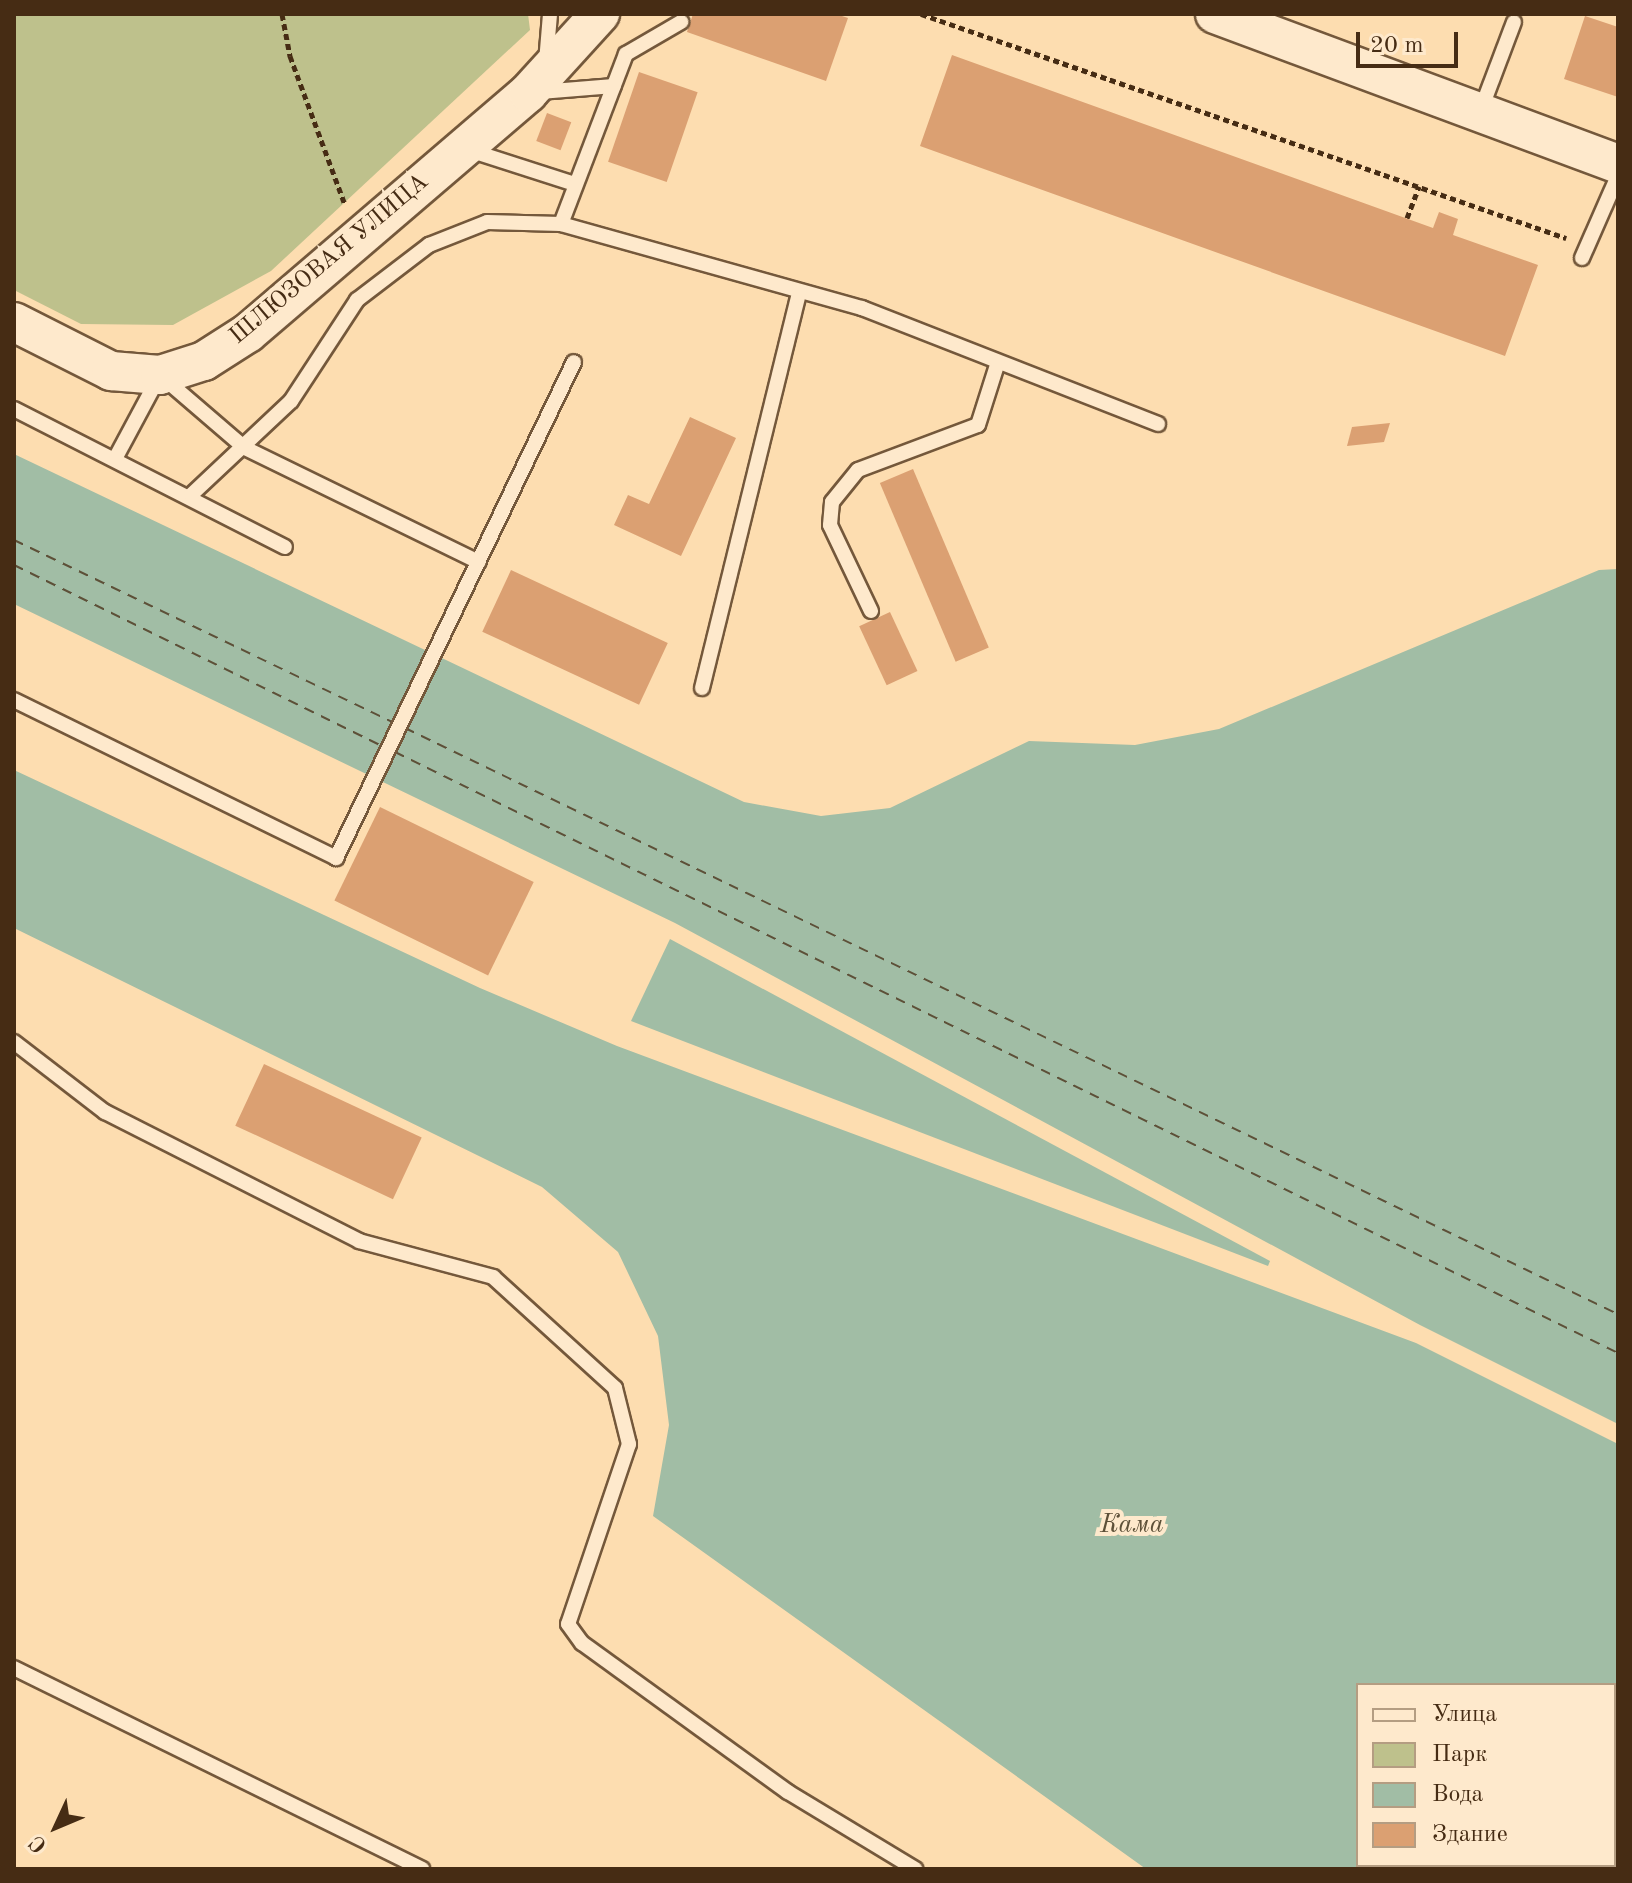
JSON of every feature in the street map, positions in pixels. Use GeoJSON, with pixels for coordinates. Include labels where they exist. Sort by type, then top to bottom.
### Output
{"type":"FeatureCollection","features":[{"type":"Feature","properties":{"kind":"street","name":"ШЛЮЗОВАЯ УЛИЦА"},"geometry":{"type":"LineString","coordinates":[[14,322],[111,371],[160,375],[204,361],[248,333],[536,86],[600,14]]}},
{"type":"Feature","properties":{"kind":"street"},"geometry":{"type":"LineString","coordinates":[[1215,14],[1618,164]]}},
{"type":"Feature","properties":{"kind":"lane"},"geometry":{"type":"LineString","coordinates":[[550,14],[536,86],[614,86]]}},
{"type":"Feature","properties":{"kind":"lane"},"geometry":{"type":"LineString","coordinates":[[561,224],[626,54],[681,22]]}},
{"type":"Feature","properties":{"kind":"lane"},"geometry":{"type":"LineString","coordinates":[[1480,112],[1514,22]]}},
{"type":"Feature","properties":{"kind":"lane"},"geometry":{"type":"LineString","coordinates":[[464,149],[575,184]]}},
{"type":"Feature","properties":{"kind":"lane"},"geometry":{"type":"LineString","coordinates":[[1584,251],[1618,176]]}},
{"type":"Feature","properties":{"kind":"lane"},"geometry":{"type":"LineString","coordinates":[[191,495],[245,448],[291,401],[357,300],[394,268],[429,245],[487,222],[561,224],[862,308],[1158,424]]}},
{"type":"Feature","properties":{"kind":"lane"},"geometry":{"type":"LineString","coordinates":[[702,688],[799,292]]}},
{"type":"Feature","properties":{"kind":"lane"},"geometry":{"type":"LineString","coordinates":[[14,700],[336,858],[450,626],[574,362]]}},
{"type":"Feature","properties":{"kind":"lane"},"geometry":{"type":"LineString","coordinates":[[871,611],[830,525],[832,502],[842,483],[858,470],[978,425],[998,362]]}},
{"type":"Feature","properties":{"kind":"lane"},"geometry":{"type":"LineString","coordinates":[[116,457],[160,375],[245,448],[479,562]]}},
{"type":"Feature","properties":{"kind":"lane"},"geometry":{"type":"LineString","coordinates":[[14,409],[191,495],[285,547]]}},
{"type":"Feature","properties":{"kind":"lane"},"geometry":{"type":"LineString","coordinates":[[14,1042],[105,1112],[359,1241],[493,1277],[615,1388],[629,1444],[568,1624],[582,1643],[788,1792],[915,1869]]}},
{"type":"Feature","properties":{"kind":"lane"},"geometry":{"type":"LineString","coordinates":[[14,1668],[422,1869]]}},
{"type":"Feature","properties":{"kind":"path"},"geometry":{"type":"LineString","coordinates":[[282,14],[290,56],[358,239]]}},
{"type":"Feature","properties":{"kind":"path"},"geometry":{"type":"LineString","coordinates":[[921,14],[1419,186],[1584,251]]}},
{"type":"Feature","properties":{"kind":"path"},"geometry":{"type":"LineString","coordinates":[[1407,218],[1419,186]]}},
{"type":"Feature","properties":{"kind":"green space"},"geometry":{"type":"Polygon","coordinates":[[[14,14],[528,14],[530,30],[271,271],[173,325],[81,324],[14,290],[14,14]]]}},
{"type":"Feature","properties":{"kind":"water"},"geometry":{"type":"Polygon","coordinates":[[[14,454],[744,802],[821,816],[890,808],[1029,741],[1135,745],[1219,729],[1599,570],[1618,569],[1618,1424],[1420,1325],[675,923],[14,604],[14,454]]]}},
{"type":"Feature","properties":{"kind":"water","name":"Кама"},"geometry":{"type":"Polygon","coordinates":[[[14,770],[480,988],[617,1046],[1416,1343],[1618,1444],[1618,1869],[1146,1869],[653,1516],[669,1425],[658,1336],[618,1252],[542,1187],[14,928],[14,770]]]}},
{"type":"Feature","properties":{"kind":"water"},"geometry":{"type":"Polygon","coordinates":[[[670,939],[1270,1261],[1268,1266],[631,1021],[670,939]]]}},
{"type":"Feature","properties":{"kind":"building"},"geometry":{"type":"Polygon","coordinates":[[[693,14],[836,14],[848,18],[826,81],[687,32],[693,14]]]}},
{"type":"Feature","properties":{"kind":"building"},"geometry":{"type":"Polygon","coordinates":[[[1585,16],[1618,27],[1618,97],[1564,79],[1585,16]]]}},
{"type":"Feature","properties":{"kind":"building"},"geometry":{"type":"Polygon","coordinates":[[[952,55],[1433,228],[1439,212],[1458,219],[1453,235],[1538,265],[1505,356],[920,146],[952,55]]]}},
{"type":"Feature","properties":{"kind":"building"},"geometry":{"type":"Polygon","coordinates":[[[639,72],[698,92],[667,182],[608,162],[639,72]]]}},
{"type":"Feature","properties":{"kind":"building"},"geometry":{"type":"Polygon","coordinates":[[[547,113],[571,122],[561,150],[536,141],[547,113]]]}},
{"type":"Feature","properties":{"kind":"building"},"geometry":{"type":"Polygon","coordinates":[[[690,417],[736,438],[681,556],[614,525],[628,495],[649,504],[690,417]]]}},
{"type":"Feature","properties":{"kind":"building"},"geometry":{"type":"Polygon","coordinates":[[[1390,423],[1384,442],[1347,446],[1352,427],[1390,423]]]}},
{"type":"Feature","properties":{"kind":"building"},"geometry":{"type":"Polygon","coordinates":[[[913,469],[989,648],[956,662],[880,483],[913,469]]]}},
{"type":"Feature","properties":{"kind":"building"},"geometry":{"type":"Polygon","coordinates":[[[511,570],[668,643],[639,705],[482,632],[511,570]]]}},
{"type":"Feature","properties":{"kind":"building"},"geometry":{"type":"Polygon","coordinates":[[[890,612],[917,671],[887,685],[859,626],[890,612]]]}},
{"type":"Feature","properties":{"kind":"building"},"geometry":{"type":"Polygon","coordinates":[[[380,807],[534,882],[488,975],[334,900],[380,807]]]}},
{"type":"Feature","properties":{"kind":"building"},"geometry":{"type":"Polygon","coordinates":[[[264,1064],[422,1138],[393,1199],[235,1126],[264,1064]]]}},
{"type":"Feature","properties":{"kind":"ferry route"},"geometry":{"type":"LineString","coordinates":[[14,540],[395,723]]}},
{"type":"Feature","properties":{"kind":"ferry route"},"geometry":{"type":"LineString","coordinates":[[14,565],[382,746]]}},
{"type":"Feature","properties":{"kind":"ferry route"},"geometry":{"type":"LineString","coordinates":[[405,728],[1618,1314]]}},
{"type":"Feature","properties":{"kind":"ferry route"},"geometry":{"type":"LineString","coordinates":[[395,752],[1618,1353]]}}]}
